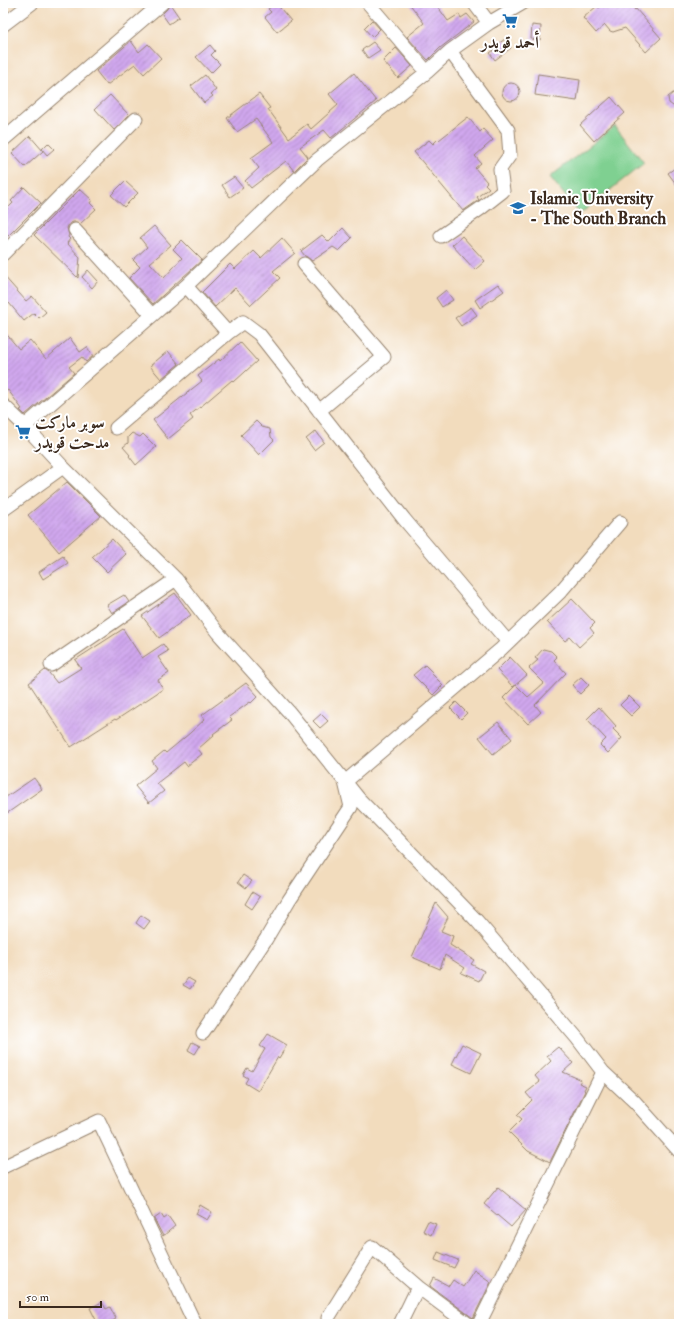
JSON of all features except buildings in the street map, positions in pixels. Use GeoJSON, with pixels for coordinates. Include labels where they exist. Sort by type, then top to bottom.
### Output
{"type":"FeatureCollection","features":[{"type":"Feature","properties":{"kind":"street"},"geometry":{"type":"LineString","coordinates":[[3,25],[32,3]]}},
{"type":"Feature","properties":{"kind":"street"},"geometry":{"type":"LineString","coordinates":[[3,140],[162,3]]}},
{"type":"Feature","properties":{"kind":"street"},"geometry":{"type":"LineString","coordinates":[[368,3],[427,72]]}},
{"type":"Feature","properties":{"kind":"street"},"geometry":{"type":"LineString","coordinates":[[474,3],[489,23]]}},
{"type":"Feature","properties":{"kind":"street"},"geometry":{"type":"LineString","coordinates":[[26,426],[186,286],[317,160],[427,72],[450,51],[489,23],[523,3]]}},
{"type":"Feature","properties":{"kind":"street"},"geometry":{"type":"LineString","coordinates":[[441,236],[503,191],[500,169],[510,154],[508,130],[450,51]]}},
{"type":"Feature","properties":{"kind":"street"},"geometry":{"type":"LineString","coordinates":[[3,254],[136,119]]}},
{"type":"Feature","properties":{"kind":"street"},"geometry":{"type":"LineString","coordinates":[[75,230],[152,315]]}},
{"type":"Feature","properties":{"kind":"street"},"geometry":{"type":"LineString","coordinates":[[304,264],[384,357],[319,411]]}},
{"type":"Feature","properties":{"kind":"street"},"geometry":{"type":"LineString","coordinates":[[186,286],[228,333]]}},
{"type":"Feature","properties":{"kind":"street"},"geometry":{"type":"LineString","coordinates":[[116,428],[243,322],[258,334],[404,519],[508,642]]}},
{"type":"Feature","properties":{"kind":"street"},"geometry":{"type":"LineString","coordinates":[[3,405],[26,426],[63,467],[176,579],[218,633],[289,712],[359,799],[476,922],[578,1038],[603,1072],[635,1102],[679,1151]]}},
{"type":"Feature","properties":{"kind":"street"},"geometry":{"type":"LineString","coordinates":[[3,510],[63,467]]}},
{"type":"Feature","properties":{"kind":"street"},"geometry":{"type":"LineString","coordinates":[[345,782],[457,688],[508,642],[560,592],[620,522]]}},
{"type":"Feature","properties":{"kind":"street"},"geometry":{"type":"LineString","coordinates":[[51,665],[176,579]]}},
{"type":"Feature","properties":{"kind":"street"},"geometry":{"type":"LineString","coordinates":[[203,1033],[266,939],[289,900],[352,808],[345,782]]}},
{"type":"Feature","properties":{"kind":"street"},"geometry":{"type":"LineString","coordinates":[[479,1324],[603,1072]]}},
{"type":"Feature","properties":{"kind":"street"},"geometry":{"type":"LineString","coordinates":[[3,1167],[99,1121],[194,1324]]}},
{"type":"Feature","properties":{"kind":"street"},"geometry":{"type":"LineString","coordinates":[[328,1318],[372,1247],[418,1287],[468,1324]]}},
{"type":"Feature","properties":{"kind":"street"},"geometry":{"type":"LineString","coordinates":[[400,1324],[418,1287]]}},
{"type":"Feature","properties":{"kind":"green space"},"geometry":{"type":"Polygon","coordinates":[[[615,126],[644,163],[580,214],[550,177],[615,126]]]}},
{"type":"Feature","properties":{"kind":"place","name":"أحمد قويدر"},"geometry":{"type":"Point","coordinates":[510,21]}},
{"type":"Feature","properties":{"kind":"place","name":"Islamic University - The South Branch"},"geometry":{"type":"Point","coordinates":[518,208]}},
{"type":"Feature","properties":{"kind":"place","name":"سوبر ماركت مدحت قويدر"},"geometry":{"type":"Point","coordinates":[23,432]}}]}
